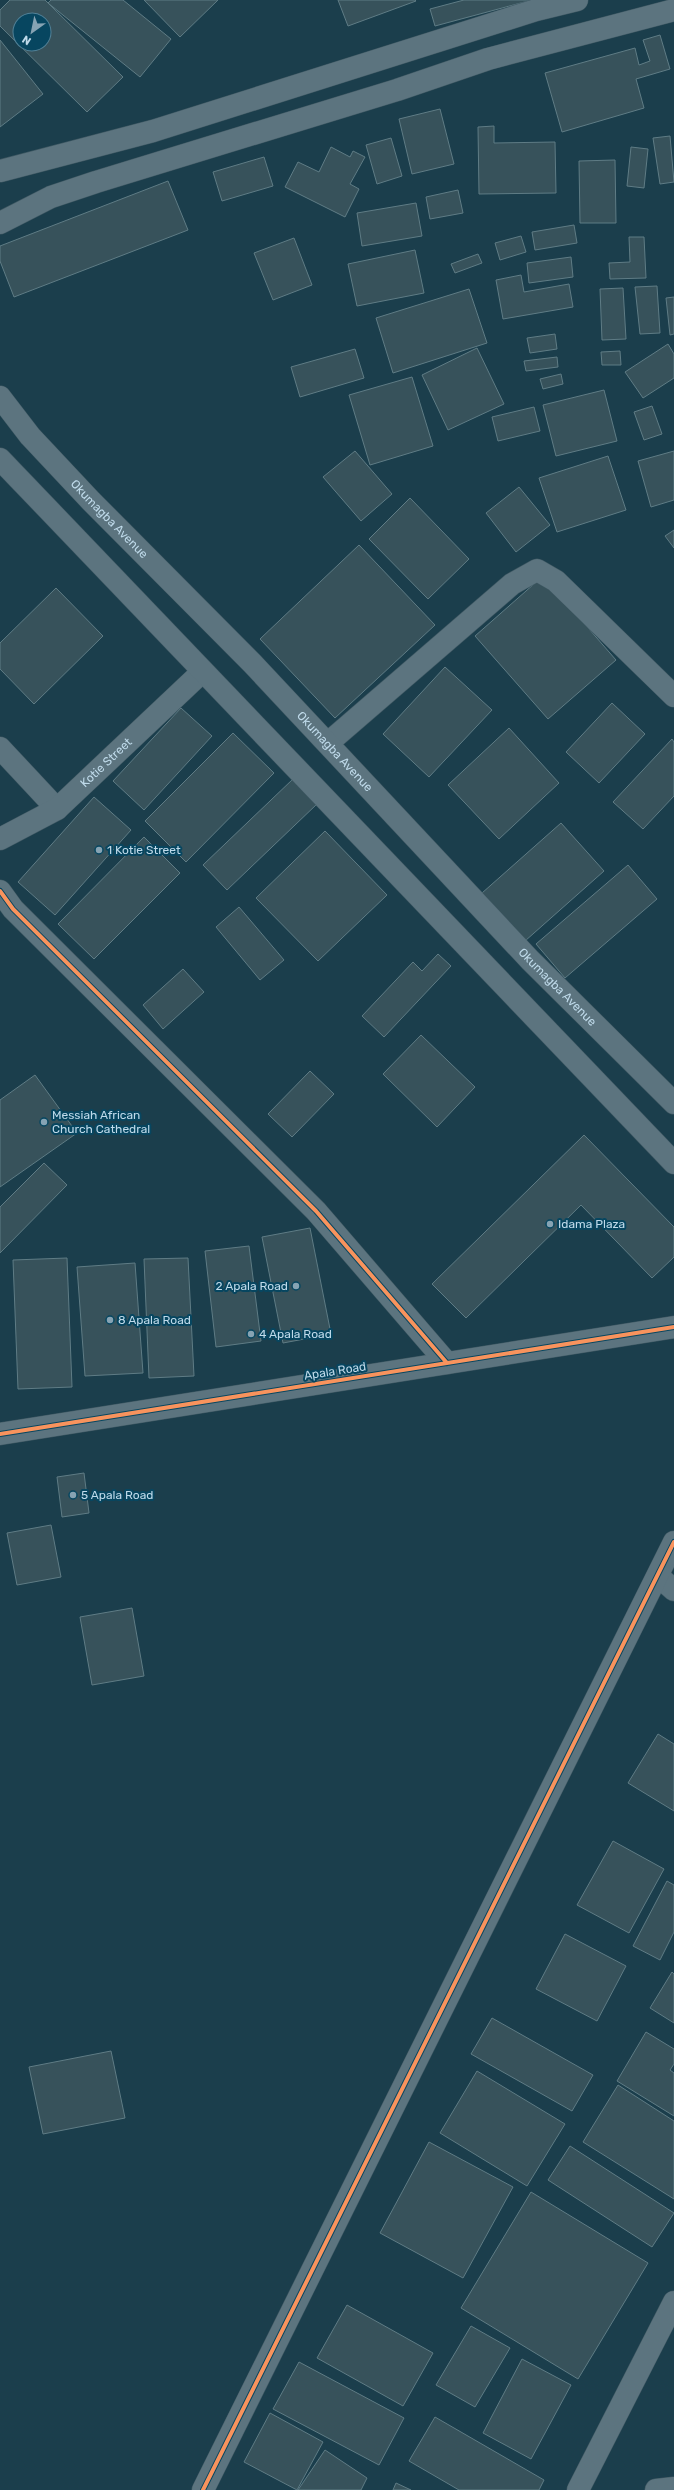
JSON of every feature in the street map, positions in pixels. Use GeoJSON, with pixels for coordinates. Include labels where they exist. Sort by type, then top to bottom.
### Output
{"type":"FeatureCollection","features":[{"type":"Feature","properties":{"kind":"street"},"geometry":{"type":"LineString","coordinates":[[0,171],[153,131],[536,10],[577,0]]}},
{"type":"Feature","properties":{"kind":"street"},"geometry":{"type":"LineString","coordinates":[[0,223],[51,198],[96,182],[397,90],[488,59],[674,10]]}},
{"type":"Feature","properties":{"kind":"street","name":"Okumagba Avenue"},"geometry":{"type":"LineString","coordinates":[[0,397],[30,436],[90,501],[328,743],[530,960],[674,1103]]}},
{"type":"Feature","properties":{"kind":"street"},"geometry":{"type":"LineString","coordinates":[[0,460],[674,1163]]}},
{"type":"Feature","properties":{"kind":"street"},"geometry":{"type":"LineString","coordinates":[[328,743],[512,584],[537,570],[556,582],[674,696]]}},
{"type":"Feature","properties":{"kind":"street","name":"Kotie Street"},"geometry":{"type":"LineString","coordinates":[[0,839],[58,809],[202,672]]}},
{"type":"Feature","properties":{"kind":"street"},"geometry":{"type":"LineString","coordinates":[[0,748],[58,809]]}},
{"type":"Feature","properties":{"kind":"street"},"geometry":{"type":"LineString","coordinates":[[0,891],[13,909],[316,1211],[447,1363]]}},
{"type":"Feature","properties":{"kind":"street","name":"Apala Road"},"geometry":{"type":"LineString","coordinates":[[0,1434],[674,1327]]}},
{"type":"Feature","properties":{"kind":"street"},"geometry":{"type":"LineString","coordinates":[[203,2490],[674,1542]]}},
{"type":"Feature","properties":{"kind":"street"},"geometry":{"type":"LineString","coordinates":[[658,1576],[674,1590]]}},
{"type":"Feature","properties":{"kind":"street"},"geometry":{"type":"LineString","coordinates":[[578,2490],[674,2302]]}},
{"type":"Feature","properties":{"kind":"street"},"geometry":{"type":"LineString","coordinates":[[656,2490],[674,2488]]}},
{"type":"Feature","properties":{"kind":"building"},"geometry":{"type":"Polygon","coordinates":[[[10,0],[45,0],[123,77],[87,112],[26,52],[52,52],[52,12],[12,12],[12,38],[0,26],[0,10],[10,0]]]}},
{"type":"Feature","properties":{"kind":"building"},"geometry":{"type":"Polygon","coordinates":[[[51,0],[123,0],[171,39],[140,77],[48,3],[51,0]]]}},
{"type":"Feature","properties":{"kind":"building"},"geometry":{"type":"Polygon","coordinates":[[[144,0],[218,0],[180,37],[144,0]]]}},
{"type":"Feature","properties":{"kind":"building"},"geometry":{"type":"Polygon","coordinates":[[[338,0],[415,0],[416,1],[348,26],[338,0]]]}},
{"type":"Feature","properties":{"kind":"building"},"geometry":{"type":"Polygon","coordinates":[[[464,0],[532,0],[435,26],[430,9],[464,0]]]}},
{"type":"Feature","properties":{"kind":"building"},"geometry":{"type":"Polygon","coordinates":[[[660,35],[670,69],[636,79],[644,108],[562,132],[545,73],[635,48],[639,65],[650,61],[643,40],[660,35]]]}},
{"type":"Feature","properties":{"kind":"building"},"geometry":{"type":"Polygon","coordinates":[[[0,40],[43,94],[0,127],[0,40]]]}},
{"type":"Feature","properties":{"kind":"building"},"geometry":{"type":"Polygon","coordinates":[[[440,109],[454,164],[412,174],[399,119],[440,109]]]}},
{"type":"Feature","properties":{"kind":"building"},"geometry":{"type":"Polygon","coordinates":[[[494,126],[494,143],[555,142],[556,193],[479,194],[478,127],[494,126]]]}},
{"type":"Feature","properties":{"kind":"building"},"geometry":{"type":"Polygon","coordinates":[[[670,136],[674,182],[660,184],[653,138],[670,136]]]}},
{"type":"Feature","properties":{"kind":"building"},"geometry":{"type":"Polygon","coordinates":[[[391,138],[402,176],[377,184],[366,145],[391,138]]]}},
{"type":"Feature","properties":{"kind":"building"},"geometry":{"type":"Polygon","coordinates":[[[331,147],[350,157],[353,151],[365,157],[350,184],[359,189],[345,217],[285,187],[298,162],[319,172],[331,147]]]}},
{"type":"Feature","properties":{"kind":"building"},"geometry":{"type":"Polygon","coordinates":[[[631,147],[648,149],[644,188],[627,186],[631,147]]]}},
{"type":"Feature","properties":{"kind":"building"},"geometry":{"type":"Polygon","coordinates":[[[264,157],[273,186],[222,201],[213,172],[264,157]]]}},
{"type":"Feature","properties":{"kind":"building"},"geometry":{"type":"Polygon","coordinates":[[[615,160],[616,223],[580,223],[579,161],[615,160]]]}},
{"type":"Feature","properties":{"kind":"building"},"geometry":{"type":"Polygon","coordinates":[[[168,181],[188,230],[14,297],[0,261],[0,246],[168,181]]]}},
{"type":"Feature","properties":{"kind":"building"},"geometry":{"type":"Polygon","coordinates":[[[458,190],[463,213],[430,219],[426,197],[458,190]]]}},
{"type":"Feature","properties":{"kind":"building"},"geometry":{"type":"Polygon","coordinates":[[[416,203],[422,236],[362,246],[357,213],[416,203]]]}},
{"type":"Feature","properties":{"kind":"building"},"geometry":{"type":"Polygon","coordinates":[[[574,225],[577,243],[535,250],[532,232],[574,225]]]}},
{"type":"Feature","properties":{"kind":"building"},"geometry":{"type":"Polygon","coordinates":[[[521,236],[526,252],[500,260],[495,243],[521,236]]]}},
{"type":"Feature","properties":{"kind":"building"},"geometry":{"type":"Polygon","coordinates":[[[629,237],[644,237],[646,278],[610,279],[609,263],[630,262],[629,237]]]}},
{"type":"Feature","properties":{"kind":"building"},"geometry":{"type":"Polygon","coordinates":[[[294,238],[312,285],[273,300],[254,253],[294,238]]]}},
{"type":"Feature","properties":{"kind":"building"},"geometry":{"type":"Polygon","coordinates":[[[415,250],[424,293],[357,306],[348,264],[415,250]]]}},
{"type":"Feature","properties":{"kind":"building"},"geometry":{"type":"Polygon","coordinates":[[[478,254],[482,263],[455,273],[451,264],[478,254]]]}},
{"type":"Feature","properties":{"kind":"building"},"geometry":{"type":"Polygon","coordinates":[[[571,257],[573,277],[529,283],[527,263],[571,257]]]}},
{"type":"Feature","properties":{"kind":"building"},"geometry":{"type":"Polygon","coordinates":[[[521,275],[524,292],[569,284],[573,307],[503,319],[496,280],[521,275]]]}},
{"type":"Feature","properties":{"kind":"building"},"geometry":{"type":"Polygon","coordinates":[[[657,286],[660,333],[640,334],[635,287],[657,286]]]}},
{"type":"Feature","properties":{"kind":"building"},"geometry":{"type":"Polygon","coordinates":[[[623,288],[626,339],[602,340],[600,289],[623,288]]]}},
{"type":"Feature","properties":{"kind":"building"},"geometry":{"type":"Polygon","coordinates":[[[469,289],[487,343],[393,373],[376,318],[469,289]]]}},
{"type":"Feature","properties":{"kind":"building"},"geometry":{"type":"Polygon","coordinates":[[[674,297],[674,334],[670,335],[666,298],[674,297]]]}},
{"type":"Feature","properties":{"kind":"building"},"geometry":{"type":"Polygon","coordinates":[[[555,334],[557,349],[530,353],[527,338],[555,334]]]}},
{"type":"Feature","properties":{"kind":"building"},"geometry":{"type":"Polygon","coordinates":[[[668,344],[674,354],[674,378],[643,398],[625,372],[668,344]]]}},
{"type":"Feature","properties":{"kind":"building"},"geometry":{"type":"Polygon","coordinates":[[[477,348],[504,404],[448,430],[422,375],[477,348]]]}},
{"type":"Feature","properties":{"kind":"building"},"geometry":{"type":"Polygon","coordinates":[[[355,349],[364,378],[300,397],[291,367],[355,349]]]}},
{"type":"Feature","properties":{"kind":"building"},"geometry":{"type":"Polygon","coordinates":[[[620,351],[621,365],[602,365],[601,352],[620,351]]]}},
{"type":"Feature","properties":{"kind":"building"},"geometry":{"type":"Polygon","coordinates":[[[557,357],[558,367],[526,371],[524,361],[557,357]]]}},
{"type":"Feature","properties":{"kind":"building"},"geometry":{"type":"Polygon","coordinates":[[[561,374],[563,384],[543,389],[540,379],[561,374]]]}},
{"type":"Feature","properties":{"kind":"building"},"geometry":{"type":"Polygon","coordinates":[[[412,377],[433,446],[370,465],[349,395],[412,377]]]}},
{"type":"Feature","properties":{"kind":"building"},"geometry":{"type":"Polygon","coordinates":[[[604,390],[617,441],[556,456],[543,405],[604,390]]]}},
{"type":"Feature","properties":{"kind":"building"},"geometry":{"type":"Polygon","coordinates":[[[652,406],[662,434],[644,440],[634,412],[652,406]]]}},
{"type":"Feature","properties":{"kind":"building"},"geometry":{"type":"Polygon","coordinates":[[[534,407],[540,431],[498,441],[492,417],[534,407]]]}},
{"type":"Feature","properties":{"kind":"building"},"geometry":{"type":"Polygon","coordinates":[[[355,451],[392,494],[361,521],[323,477],[355,451]]]}},
{"type":"Feature","properties":{"kind":"building"},"geometry":{"type":"Polygon","coordinates":[[[674,451],[674,500],[651,507],[638,461],[674,451]]]}},
{"type":"Feature","properties":{"kind":"building"},"geometry":{"type":"Polygon","coordinates":[[[608,456],[626,510],[557,532],[539,478],[608,456]]]}},
{"type":"Feature","properties":{"kind":"building"},"geometry":{"type":"Polygon","coordinates":[[[519,487],[550,525],[516,552],[486,513],[519,487]]]}},
{"type":"Feature","properties":{"kind":"building"},"geometry":{"type":"Polygon","coordinates":[[[410,498],[469,559],[428,599],[369,539],[410,498]]]}},
{"type":"Feature","properties":{"kind":"building"},"geometry":{"type":"Polygon","coordinates":[[[674,530],[674,548],[665,536],[674,530]]]}},
{"type":"Feature","properties":{"kind":"building"},"geometry":{"type":"Polygon","coordinates":[[[359,545],[435,625],[335,718],[260,639],[359,545]]]}},
{"type":"Feature","properties":{"kind":"building"},"geometry":{"type":"Polygon","coordinates":[[[543,576],[616,660],[548,719],[475,636],[543,576]]]}},
{"type":"Feature","properties":{"kind":"building"},"geometry":{"type":"Polygon","coordinates":[[[56,588],[103,636],[34,704],[0,669],[0,643],[56,588]]]}},
{"type":"Feature","properties":{"kind":"building"},"geometry":{"type":"Polygon","coordinates":[[[445,667],[492,710],[429,777],[383,734],[445,667]]]}},
{"type":"Feature","properties":{"kind":"building"},"geometry":{"type":"Polygon","coordinates":[[[612,703],[645,734],[599,783],[566,752],[612,703]]]}},
{"type":"Feature","properties":{"kind":"building"},"geometry":{"type":"Polygon","coordinates":[[[181,708],[212,736],[144,810],[113,781],[181,708]]]}},
{"type":"Feature","properties":{"kind":"building"},"geometry":{"type":"Polygon","coordinates":[[[509,728],[559,783],[499,839],[448,785],[509,728]]]}},
{"type":"Feature","properties":{"kind":"building"},"geometry":{"type":"Polygon","coordinates":[[[233,733],[274,773],[186,862],[145,821],[233,733]]]}},
{"type":"Feature","properties":{"kind":"building"},"geometry":{"type":"Polygon","coordinates":[[[672,739],[674,742],[674,796],[643,829],[613,802],[672,739]]]}},
{"type":"Feature","properties":{"kind":"building"},"geometry":{"type":"Polygon","coordinates":[[[293,779],[317,804],[227,890],[203,865],[293,779]]]}},
{"type":"Feature","properties":{"kind":"building"},"geometry":{"type":"Polygon","coordinates":[[[94,797],[131,830],[55,915],[18,882],[94,797]]]}},
{"type":"Feature","properties":{"kind":"building"},"geometry":{"type":"Polygon","coordinates":[[[561,823],[604,871],[525,941],[482,893],[561,823]]]}},
{"type":"Feature","properties":{"kind":"building"},"geometry":{"type":"Polygon","coordinates":[[[325,831],[387,895],[318,961],[256,898],[325,831]]]}},
{"type":"Feature","properties":{"kind":"building"},"geometry":{"type":"Polygon","coordinates":[[[144,837],[180,873],[94,959],[58,924],[144,837]]]}},
{"type":"Feature","properties":{"kind":"building"},"geometry":{"type":"Polygon","coordinates":[[[628,865],[657,899],[565,978],[536,944],[628,865]]]}},
{"type":"Feature","properties":{"kind":"building"},"geometry":{"type":"Polygon","coordinates":[[[239,907],[284,960],[260,980],[216,927],[239,907]]]}},
{"type":"Feature","properties":{"kind":"building"},"geometry":{"type":"Polygon","coordinates":[[[438,954],[451,966],[384,1037],[362,1016],[413,962],[422,971],[438,954]]]}},
{"type":"Feature","properties":{"kind":"building"},"geometry":{"type":"Polygon","coordinates":[[[183,969],[204,992],[163,1029],[143,1005],[183,969]]]}},
{"type":"Feature","properties":{"kind":"building"},"geometry":{"type":"Polygon","coordinates":[[[421,1035],[475,1087],[437,1127],[383,1074],[421,1035]]]}},
{"type":"Feature","properties":{"kind":"building"},"geometry":{"type":"Polygon","coordinates":[[[310,1071],[334,1094],[292,1137],[268,1114],[310,1071]]]}},
{"type":"Feature","properties":{"kind":"building"},"geometry":{"type":"Polygon","coordinates":[[[35,1075],[77,1133],[0,1187],[0,1100],[35,1075]]]}},
{"type":"Feature","properties":{"kind":"building"},"geometry":{"type":"Polygon","coordinates":[[[584,1135],[674,1227],[674,1257],[652,1278],[581,1205],[466,1318],[432,1284],[584,1135]]]}},
{"type":"Feature","properties":{"kind":"building"},"geometry":{"type":"Polygon","coordinates":[[[44,1163],[67,1185],[0,1253],[0,1207],[44,1163]]]}},
{"type":"Feature","properties":{"kind":"building","name":"2 Apala Road"},"geometry":{"type":"Polygon","coordinates":[[[310,1228],[331,1334],[283,1343],[262,1237],[310,1228]]]}},
{"type":"Feature","properties":{"kind":"building"},"geometry":{"type":"Polygon","coordinates":[[[249,1246],[261,1341],[216,1347],[205,1251],[249,1246]]]}},
{"type":"Feature","properties":{"kind":"building"},"geometry":{"type":"Polygon","coordinates":[[[67,1258],[72,1387],[18,1389],[13,1260],[67,1258]]]}},
{"type":"Feature","properties":{"kind":"building"},"geometry":{"type":"Polygon","coordinates":[[[188,1258],[194,1376],[149,1378],[144,1259],[188,1258]]]}},
{"type":"Feature","properties":{"kind":"building","name":"8 Apala Road"},"geometry":{"type":"Polygon","coordinates":[[[135,1263],[143,1373],[85,1376],[77,1267],[135,1263]]]}},
{"type":"Feature","properties":{"kind":"building","name":"5 Apala Road"},"geometry":{"type":"Polygon","coordinates":[[[84,1473],[89,1513],[62,1517],[57,1477],[84,1473]]]}},
{"type":"Feature","properties":{"kind":"building"},"geometry":{"type":"Polygon","coordinates":[[[51,1525],[61,1577],[17,1585],[7,1533],[51,1525]]]}},
{"type":"Feature","properties":{"kind":"building"},"geometry":{"type":"Polygon","coordinates":[[[132,1608],[144,1676],[92,1685],[80,1617],[132,1608]]]}},
{"type":"Feature","properties":{"kind":"building"},"geometry":{"type":"Polygon","coordinates":[[[658,1734],[674,1744],[674,1811],[628,1783],[658,1734]]]}},
{"type":"Feature","properties":{"kind":"building"},"geometry":{"type":"Polygon","coordinates":[[[613,1841],[664,1869],[629,1933],[577,1905],[613,1841]]]}},
{"type":"Feature","properties":{"kind":"building"},"geometry":{"type":"Polygon","coordinates":[[[667,1881],[674,1885],[674,1932],[660,1960],[633,1946],[667,1881]]]}},
{"type":"Feature","properties":{"kind":"building"},"geometry":{"type":"Polygon","coordinates":[[[565,1934],[626,1966],[597,2021],[536,1989],[565,1934]]]}},
{"type":"Feature","properties":{"kind":"building"},"geometry":{"type":"Polygon","coordinates":[[[672,1972],[674,1974],[674,2023],[650,2008],[672,1972]]]}},
{"type":"Feature","properties":{"kind":"building"},"geometry":{"type":"Polygon","coordinates":[[[492,2018],[593,2075],[572,2111],[471,2054],[492,2018]]]}},
{"type":"Feature","properties":{"kind":"building"},"geometry":{"type":"Polygon","coordinates":[[[646,2032],[674,2049],[674,2064],[670,2070],[674,2073],[674,2116],[617,2081],[646,2032]]]}},
{"type":"Feature","properties":{"kind":"building"},"geometry":{"type":"Polygon","coordinates":[[[111,2051],[125,2118],[43,2134],[29,2067],[111,2051]]]}},
{"type":"Feature","properties":{"kind":"building"},"geometry":{"type":"Polygon","coordinates":[[[477,2071],[565,2124],[527,2186],[440,2133],[477,2071]]]}},
{"type":"Feature","properties":{"kind":"building"},"geometry":{"type":"Polygon","coordinates":[[[618,2085],[674,2121],[674,2199],[583,2142],[618,2085]]]}},
{"type":"Feature","properties":{"kind":"building"},"geometry":{"type":"Polygon","coordinates":[[[429,2142],[513,2187],[463,2278],[380,2233],[429,2142]]]}},
{"type":"Feature","properties":{"kind":"building"},"geometry":{"type":"Polygon","coordinates":[[[570,2146],[674,2213],[652,2247],[548,2180],[570,2146]]]}},
{"type":"Feature","properties":{"kind":"building"},"geometry":{"type":"Polygon","coordinates":[[[531,2192],[648,2263],[578,2379],[461,2308],[531,2192]]]}},
{"type":"Feature","properties":{"kind":"building"},"geometry":{"type":"Polygon","coordinates":[[[347,2305],[433,2353],[403,2406],[317,2358],[347,2305]]]}},
{"type":"Feature","properties":{"kind":"building"},"geometry":{"type":"Polygon","coordinates":[[[471,2326],[510,2348],[475,2407],[436,2385],[471,2326]]]}},
{"type":"Feature","properties":{"kind":"building"},"geometry":{"type":"Polygon","coordinates":[[[522,2359],[571,2385],[531,2459],[483,2433],[522,2359]]]}},
{"type":"Feature","properties":{"kind":"building"},"geometry":{"type":"Polygon","coordinates":[[[299,2362],[404,2418],[379,2465],[273,2409],[299,2362]]]}},
{"type":"Feature","properties":{"kind":"building"},"geometry":{"type":"Polygon","coordinates":[[[270,2413],[323,2442],[297,2490],[244,2462],[270,2413]]]}},
{"type":"Feature","properties":{"kind":"building"},"geometry":{"type":"Polygon","coordinates":[[[435,2417],[544,2480],[539,2490],[459,2490],[409,2461],[435,2417]]]}},
{"type":"Feature","properties":{"kind":"building"},"geometry":{"type":"Polygon","coordinates":[[[325,2450],[367,2478],[361,2490],[298,2490],[325,2450]]]}},
{"type":"Feature","properties":{"kind":"building"},"geometry":{"type":"Polygon","coordinates":[[[396,2483],[411,2490],[393,2490],[396,2483]]]}},
{"type":"Feature","properties":{"kind":"cycle path"},"geometry":{"type":"LineString","coordinates":[[0,891],[13,909],[316,1211],[447,1363]]}},
{"type":"Feature","properties":{"kind":"cycle path"},"geometry":{"type":"LineString","coordinates":[[0,1434],[674,1327]]}},
{"type":"Feature","properties":{"kind":"cycle path"},"geometry":{"type":"LineString","coordinates":[[203,2490],[674,1542]]}},
{"type":"Feature","properties":{"kind":"place","name":"1 Kotie Street"},"geometry":{"type":"Point","coordinates":[99,850]}},
{"type":"Feature","properties":{"kind":"place","name":"Messiah African Church Cathedral"},"geometry":{"type":"Point","coordinates":[44,1122]}},
{"type":"Feature","properties":{"kind":"place","name":"Idama Plaza"},"geometry":{"type":"Point","coordinates":[550,1224]}},
{"type":"Feature","properties":{"kind":"place","name":"2 Apala Road"},"geometry":{"type":"Point","coordinates":[296,1286]}},
{"type":"Feature","properties":{"kind":"place","name":"8 Apala Road"},"geometry":{"type":"Point","coordinates":[110,1320]}},
{"type":"Feature","properties":{"kind":"place","name":"4 Apala Road"},"geometry":{"type":"Point","coordinates":[251,1334]}},
{"type":"Feature","properties":{"kind":"place","name":"5 Apala Road"},"geometry":{"type":"Point","coordinates":[73,1495]}}]}
